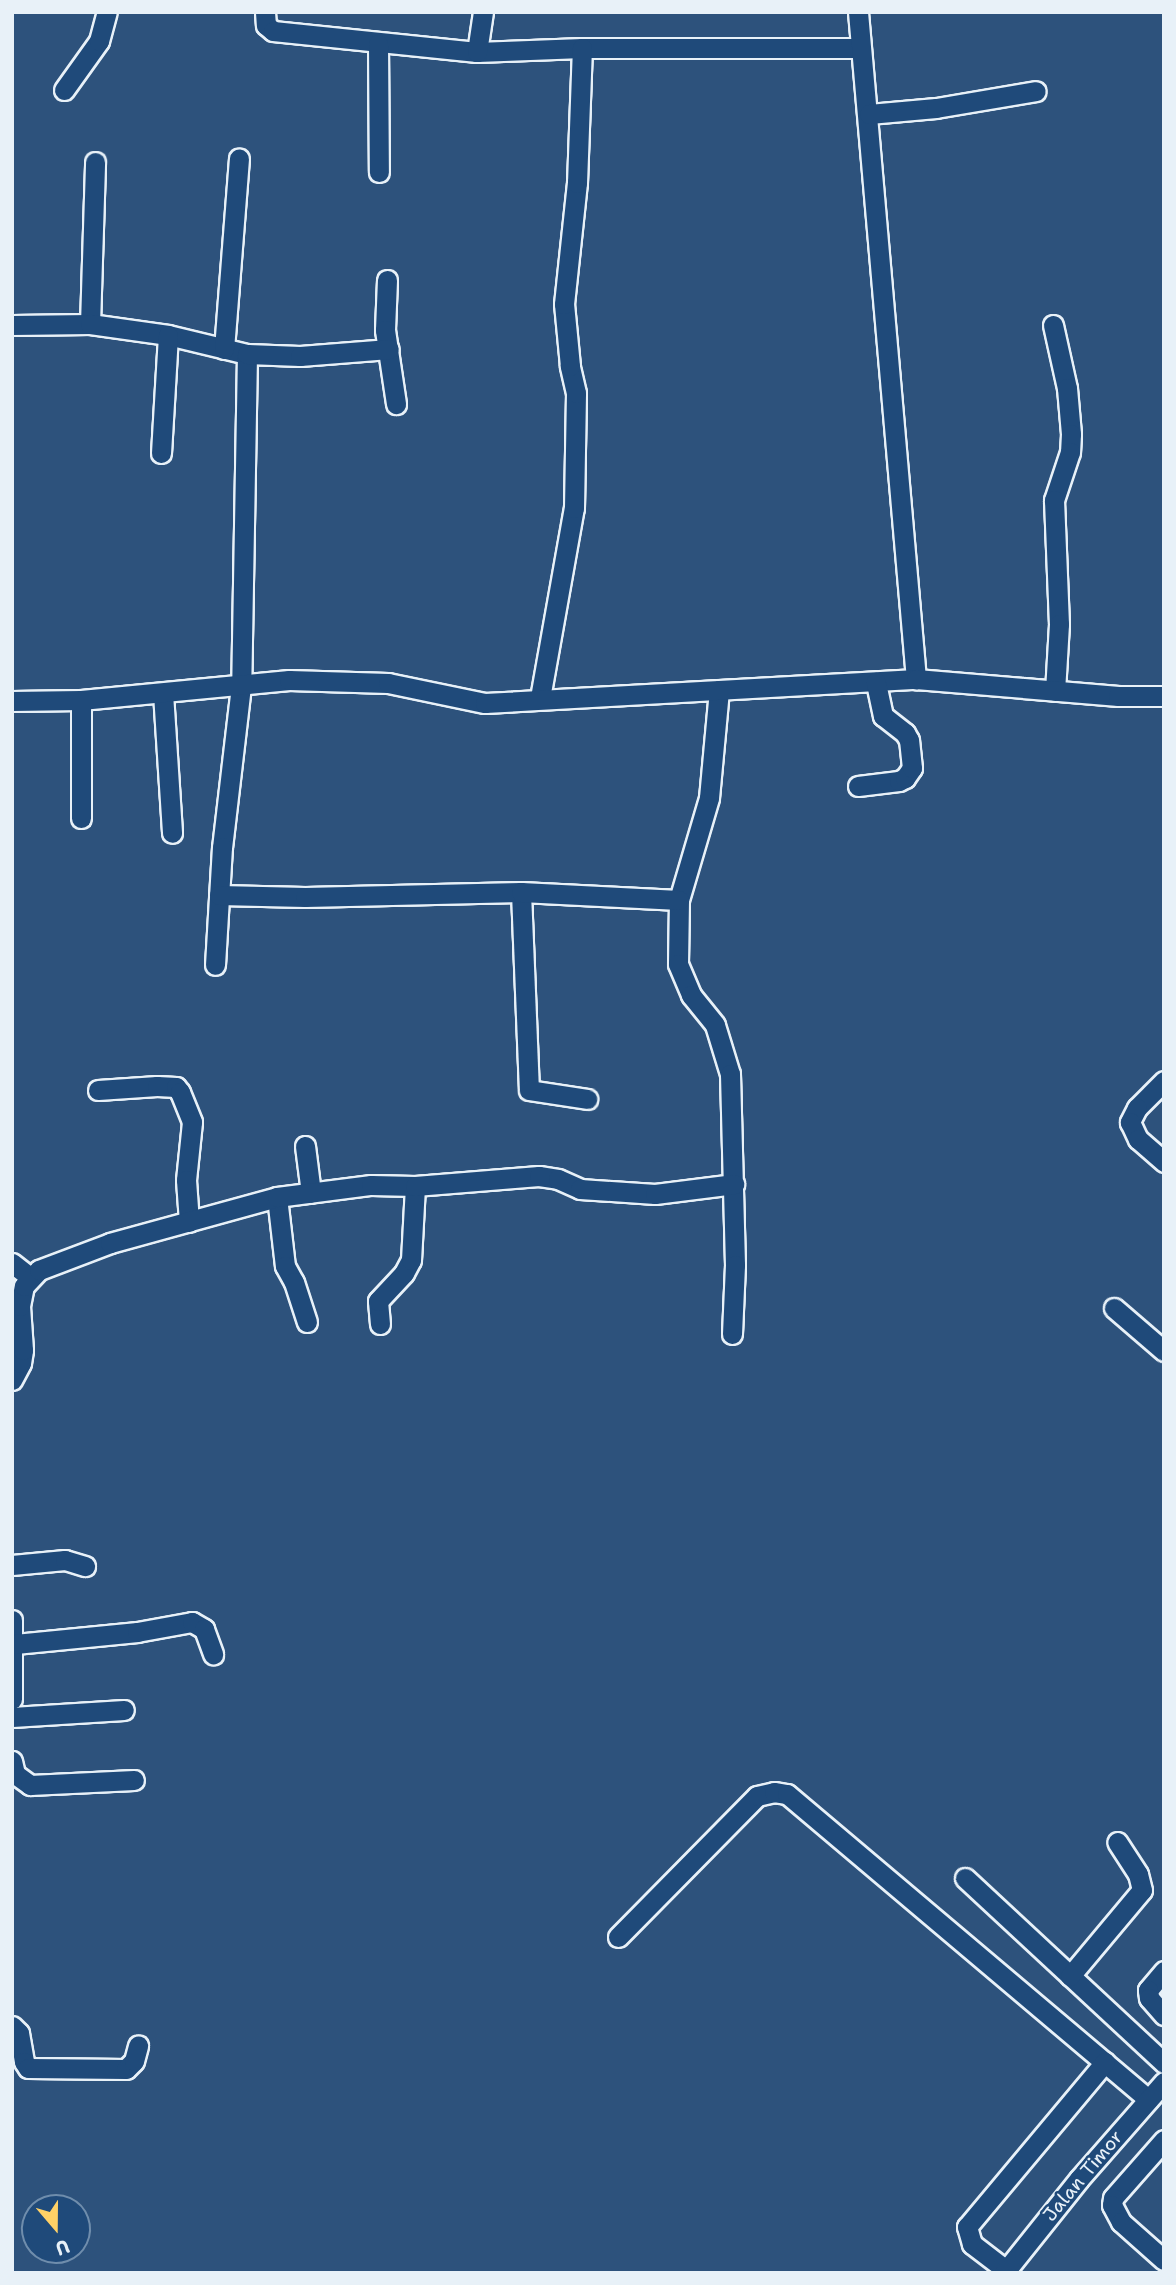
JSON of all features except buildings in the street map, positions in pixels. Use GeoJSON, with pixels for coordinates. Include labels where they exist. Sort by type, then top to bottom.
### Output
{"type":"FeatureCollection","features":[{"type":"Feature","properties":{"kind":"street"},"geometry":{"type":"LineString","coordinates":[[64,90],[99,41],[107,12]]}},
{"type":"Feature","properties":{"kind":"street"},"geometry":{"type":"LineString","coordinates":[[265,12],[267,25],[273,32],[477,52],[582,48],[860,48]]}},
{"type":"Feature","properties":{"kind":"street"},"geometry":{"type":"LineString","coordinates":[[477,52],[482,12]]}},
{"type":"Feature","properties":{"kind":"street"},"geometry":{"type":"LineString","coordinates":[[858,12],[869,114],[916,679]]}},
{"type":"Feature","properties":{"kind":"street"},"geometry":{"type":"LineString","coordinates":[[378,44],[379,172]]}},
{"type":"Feature","properties":{"kind":"street"},"geometry":{"type":"LineString","coordinates":[[540,698],[574,508],[576,393],[570,366],[564,304],[577,183],[582,48]]}},
{"type":"Feature","properties":{"kind":"street"},"geometry":{"type":"LineString","coordinates":[[869,114],[936,108],[1037,91]]}},
{"type":"Feature","properties":{"kind":"street"},"geometry":{"type":"LineString","coordinates":[[224,349],[239,159]]}},
{"type":"Feature","properties":{"kind":"street"},"geometry":{"type":"LineString","coordinates":[[90,324],[94,162]]}},
{"type":"Feature","properties":{"kind":"street"},"geometry":{"type":"LineString","coordinates":[[387,280],[384,310],[397,404]]}},
{"type":"Feature","properties":{"kind":"street"},"geometry":{"type":"LineString","coordinates":[[12,325],[90,324],[168,335],[247,354],[300,356],[389,349]]}},
{"type":"Feature","properties":{"kind":"street"},"geometry":{"type":"LineString","coordinates":[[1053,325],[1067,388],[1071,433],[1070,452],[1054,500],[1059,624],[1055,691]]}},
{"type":"Feature","properties":{"kind":"street"},"geometry":{"type":"LineString","coordinates":[[161,453],[168,335]]}},
{"type":"Feature","properties":{"kind":"street"},"geometry":{"type":"LineString","coordinates":[[215,965],[222,847],[242,686],[247,354]]}},
{"type":"Feature","properties":{"kind":"street"},"geometry":{"type":"LineString","coordinates":[[12,701],[81,700],[289,680],[388,683],[485,703],[916,679],[1055,691],[1164,696]]}},
{"type":"Feature","properties":{"kind":"street"},"geometry":{"type":"LineString","coordinates":[[858,786],[898,781],[905,778],[912,768],[909,740],[905,733],[883,716],[876,682]]}},
{"type":"Feature","properties":{"kind":"street"},"geometry":{"type":"LineString","coordinates":[[719,690],[709,798],[679,901],[678,964],[691,995],[716,1025],[730,1074],[734,1184],[732,1334]]}},
{"type":"Feature","properties":{"kind":"street"},"geometry":{"type":"LineString","coordinates":[[163,693],[172,833]]}},
{"type":"Feature","properties":{"kind":"street"},"geometry":{"type":"LineString","coordinates":[[81,700],[81,818]]}},
{"type":"Feature","properties":{"kind":"street"},"geometry":{"type":"LineString","coordinates":[[219,895],[305,897],[521,892],[679,901]]}},
{"type":"Feature","properties":{"kind":"street"},"geometry":{"type":"LineString","coordinates":[[521,892],[529,1090],[587,1099]]}},
{"type":"Feature","properties":{"kind":"street"},"geometry":{"type":"LineString","coordinates":[[1164,1081],[1138,1108],[1130,1122],[1138,1139],[1164,1162]]}},
{"type":"Feature","properties":{"kind":"street"},"geometry":{"type":"LineString","coordinates":[[98,1090],[157,1086],[176,1087],[180,1092],[192,1122],[186,1180],[189,1222]]}},
{"type":"Feature","properties":{"kind":"street"},"geometry":{"type":"LineString","coordinates":[[305,1146],[311,1193]]}},
{"type":"Feature","properties":{"kind":"street"},"geometry":{"type":"LineString","coordinates":[[12,1380],[22,1363],[20,1306],[24,1286],[30,1277],[60,1260],[110,1242],[277,1197],[371,1185],[415,1186],[539,1176],[558,1179],[580,1189],[655,1194],[734,1184]]}},
{"type":"Feature","properties":{"kind":"street"},"geometry":{"type":"LineString","coordinates":[[380,1324],[378,1301],[404,1273],[411,1260],[415,1186]]}},
{"type":"Feature","properties":{"kind":"street"},"geometry":{"type":"LineString","coordinates":[[277,1197],[285,1266],[294,1282],[307,1322]]}},
{"type":"Feature","properties":{"kind":"street"},"geometry":{"type":"LineString","coordinates":[[12,1263],[30,1277]]}},
{"type":"Feature","properties":{"kind":"street"},"geometry":{"type":"LineString","coordinates":[[1114,1308],[1164,1351]]}},
{"type":"Feature","properties":{"kind":"street"},"geometry":{"type":"LineString","coordinates":[[12,1565],[65,1560],[85,1566]]}},
{"type":"Feature","properties":{"kind":"street"},"geometry":{"type":"LineString","coordinates":[[12,1620],[15,1644],[12,1699]]}},
{"type":"Feature","properties":{"kind":"street"},"geometry":{"type":"LineString","coordinates":[[15,1644],[137,1632],[192,1622],[204,1629],[214,1654]]}},
{"type":"Feature","properties":{"kind":"street"},"geometry":{"type":"LineString","coordinates":[[12,1717],[124,1710]]}},
{"type":"Feature","properties":{"kind":"street"},"geometry":{"type":"LineString","coordinates":[[12,1760],[15,1774],[30,1785],[134,1780]]}},
{"type":"Feature","properties":{"kind":"street"},"geometry":{"type":"LineString","coordinates":[[618,1937],[757,1796],[774,1792],[787,1794],[1148,2099]]}},
{"type":"Feature","properties":{"kind":"street"},"geometry":{"type":"LineString","coordinates":[[1070,1976],[1142,1890],[1138,1874],[1117,1842]]}},
{"type":"Feature","properties":{"kind":"street"},"geometry":{"type":"LineString","coordinates":[[965,1878],[1164,2063]]}},
{"type":"Feature","properties":{"kind":"street"},"geometry":{"type":"LineString","coordinates":[[1164,1971],[1148,1990],[1149,1998],[1164,2015]]}},
{"type":"Feature","properties":{"kind":"street"},"geometry":{"type":"LineString","coordinates":[[12,2026],[19,2033],[24,2062],[28,2068],[125,2069],[134,2061],[138,2046]]}},
{"type":"Feature","properties":{"kind":"street"},"geometry":{"type":"LineString","coordinates":[[1005,2272],[972,2244],[967,2227],[1105,2063]]}},
{"type":"Feature","properties":{"kind":"street","name":"Jalan Timor"},"geometry":{"type":"LineString","coordinates":[[1005,2272],[1164,2082]]}},
{"type":"Feature","properties":{"kind":"street"},"geometry":{"type":"LineString","coordinates":[[1160,2249],[1121,2222],[1112,2205],[1113,2198],[1164,2140]]}}]}
